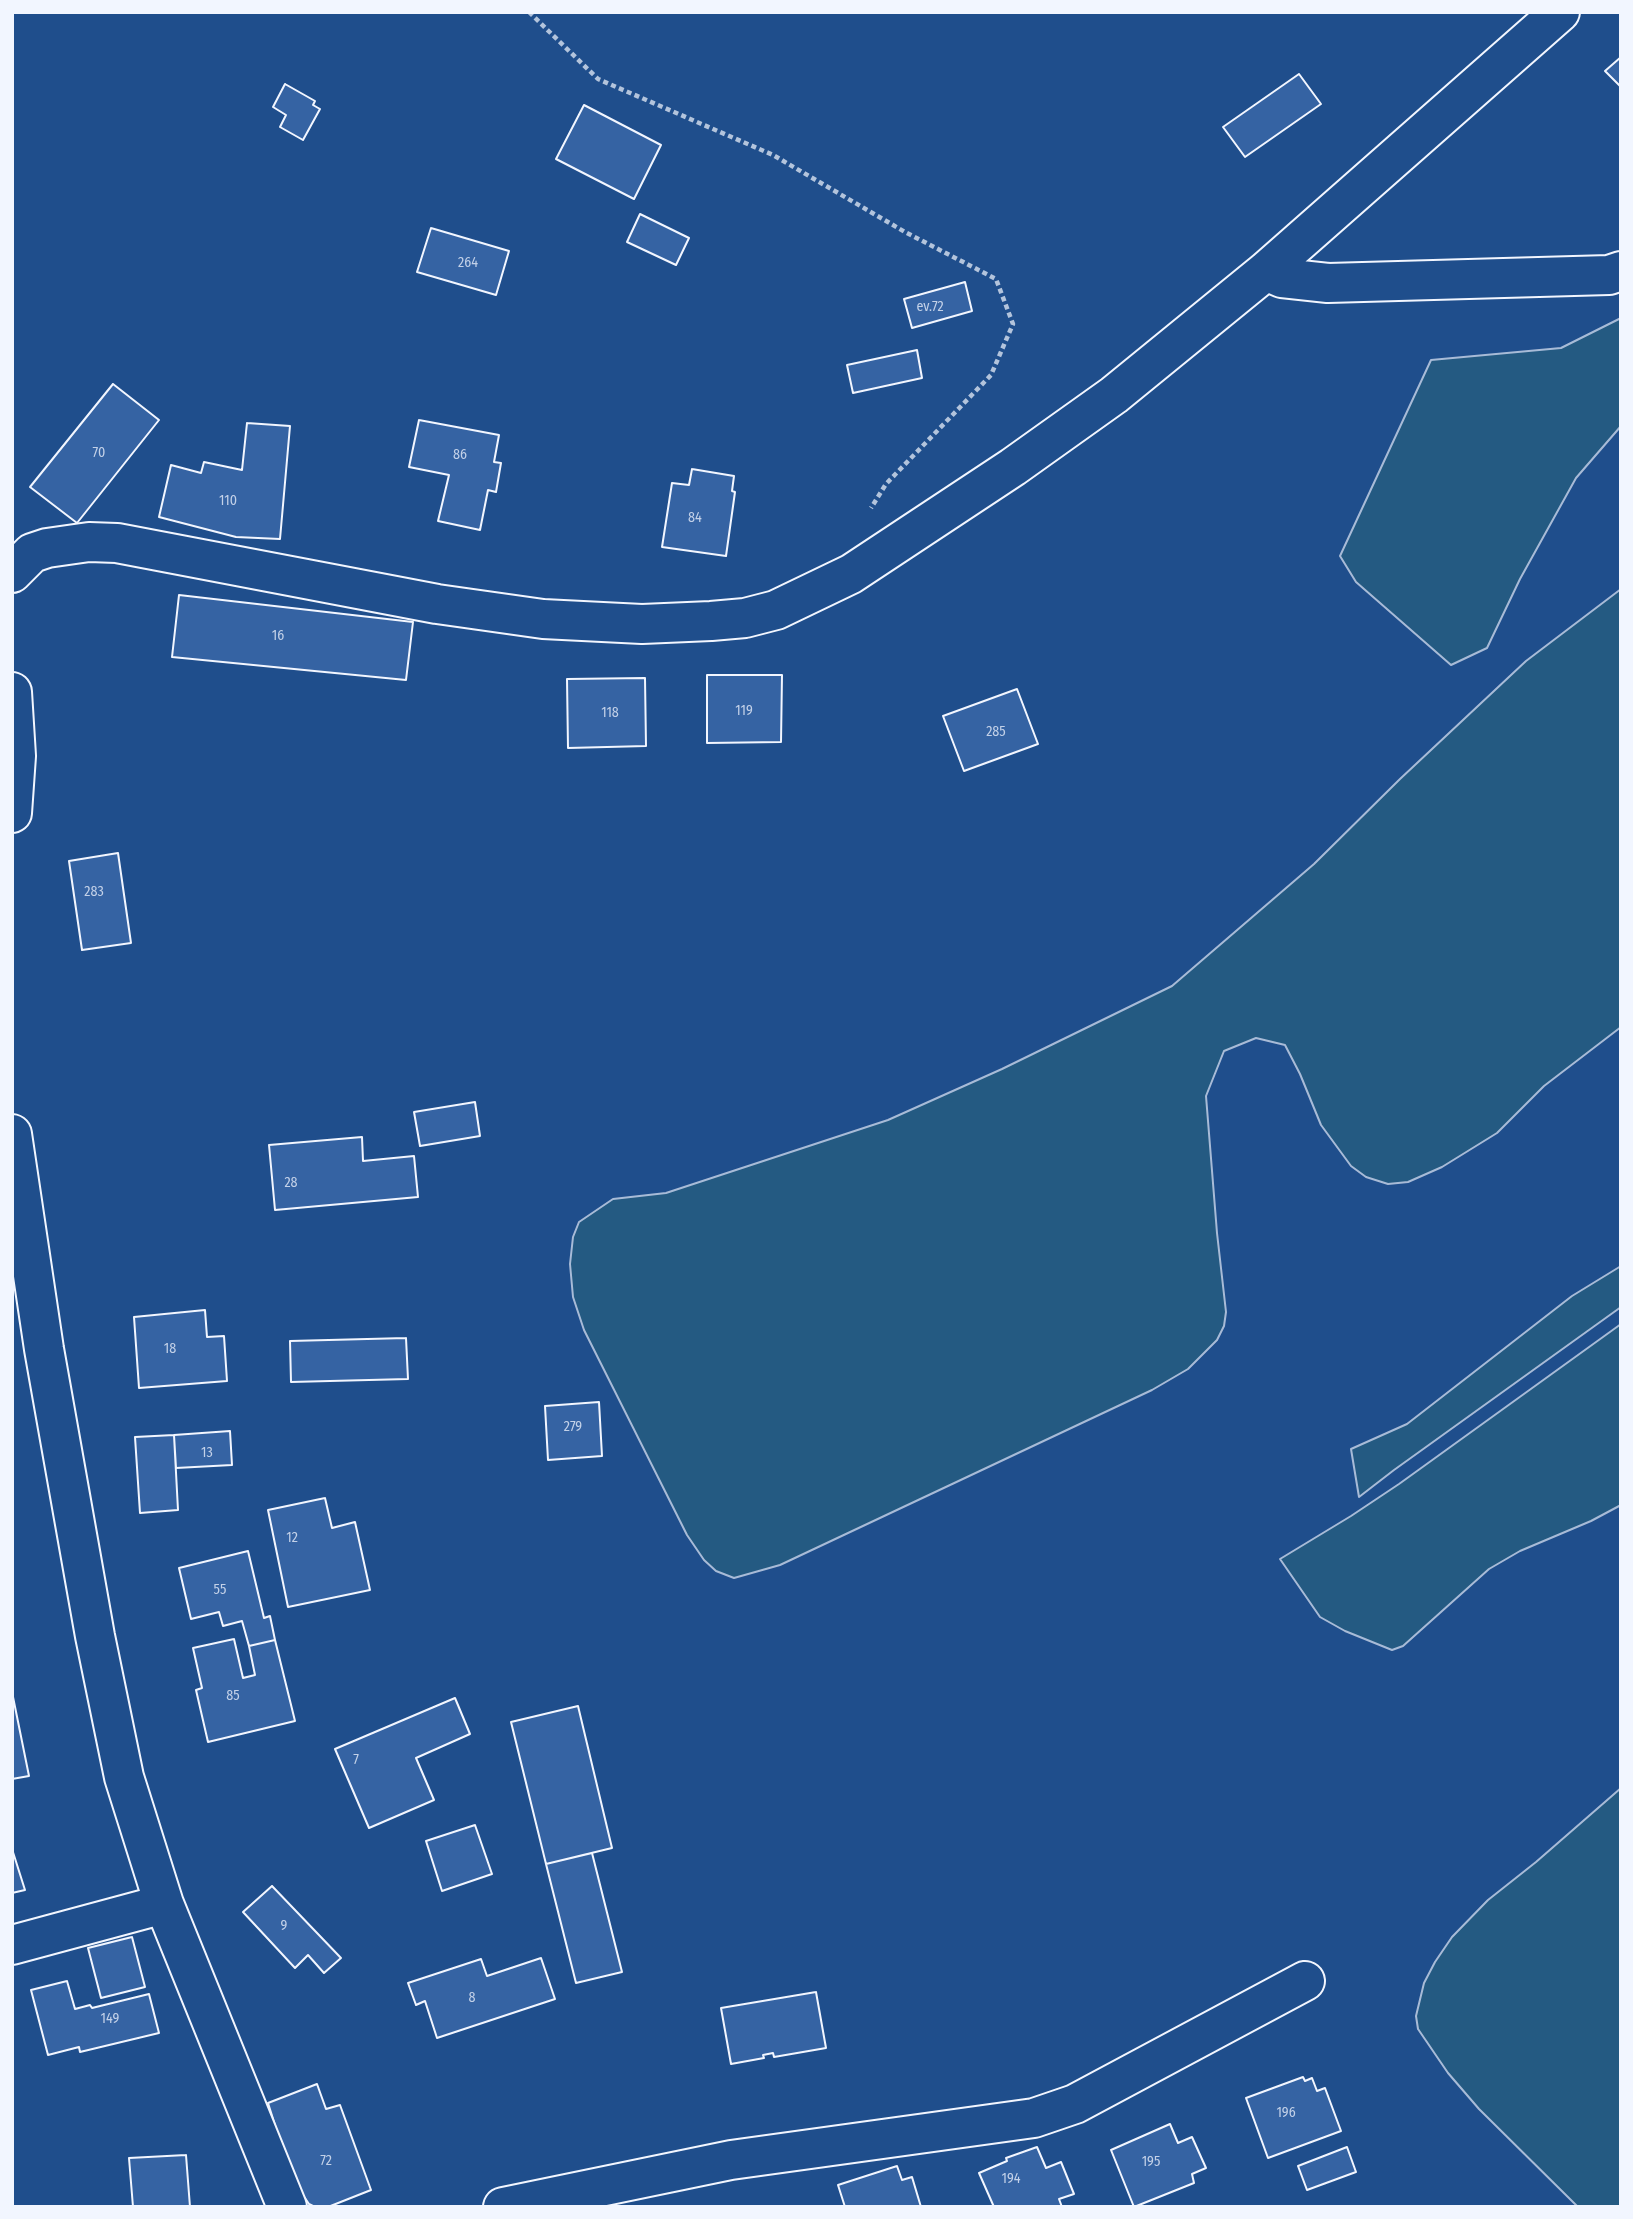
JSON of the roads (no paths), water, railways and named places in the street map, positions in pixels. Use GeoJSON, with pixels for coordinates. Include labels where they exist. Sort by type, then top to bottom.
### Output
{"type":"FeatureCollection","features":[{"type":"Feature","properties":{"kind":"street"},"geometry":{"type":"LineString","coordinates":[[12,573],[32,554],[47,548],[89,542],[117,543],[437,604],[543,619],[642,624],[745,618],[776,610],[851,574],[1013,467],[1114,395],[1266,271],[1560,12]]}},
{"type":"Feature","properties":{"kind":"street"},"geometry":{"type":"LineString","coordinates":[[1266,271],[1282,278],[1328,283],[1609,275],[1621,271]]}},
{"type":"Feature","properties":{"kind":"street"},"geometry":{"type":"LineString","coordinates":[[12,692],[16,756],[12,813]]}},
{"type":"Feature","properties":{"kind":"street"},"geometry":{"type":"LineString","coordinates":[[13,1148],[44,1349],[105,1690],[124,1777],[164,1904],[287,2207]]}},
{"type":"Feature","properties":{"kind":"street"},"geometry":{"type":"LineString","coordinates":[[12,1945],[164,1904]]}},
{"type":"Feature","properties":{"kind":"street"},"geometry":{"type":"LineString","coordinates":[[503,2207],[598,2197],[732,2160],[1034,2118],[1075,2104],[1305,1981]]}}]}
